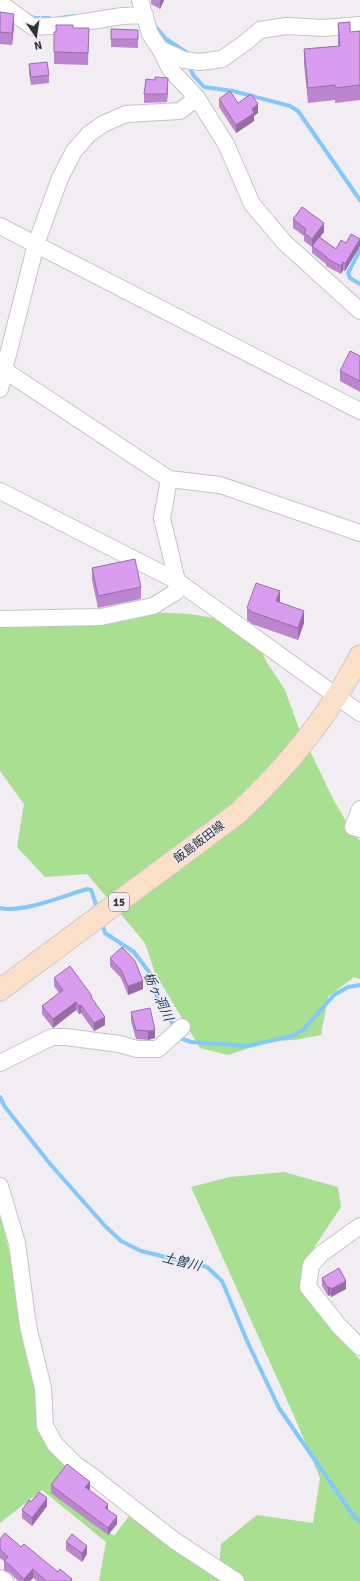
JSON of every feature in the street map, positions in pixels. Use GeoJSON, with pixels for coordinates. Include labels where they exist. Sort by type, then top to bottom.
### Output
{"type":"FeatureCollection","features":[{"type":"Feature","properties":{"kind":"main road","name":"飯島飯田線"},"geometry":{"type":"LineString","coordinates":[[0,990],[238,813],[263,790],[315,730],[337,698],[360,656]]}},
{"type":"Feature","properties":{"kind":"street"},"geometry":{"type":"LineString","coordinates":[[140,0],[150,34],[160,49],[170,69],[197,98],[226,144],[252,204],[284,242],[360,311]]}},
{"type":"Feature","properties":{"kind":"street"},"geometry":{"type":"LineString","coordinates":[[0,3],[34,27],[66,25],[122,16],[145,15]]}},
{"type":"Feature","properties":{"kind":"street"},"geometry":{"type":"LineString","coordinates":[[160,49],[184,60],[200,62],[222,59],[260,30],[287,26],[323,28],[360,25]]}},
{"type":"Feature","properties":{"kind":"street"},"geometry":{"type":"LineString","coordinates":[[0,389],[36,244],[60,178],[74,151],[89,134],[103,124],[126,114],[180,111],[197,98]]}},
{"type":"Feature","properties":{"kind":"street"},"geometry":{"type":"LineString","coordinates":[[0,226],[360,411]]}},
{"type":"Feature","properties":{"kind":"street"},"geometry":{"type":"LineString","coordinates":[[4,370],[169,479],[220,485],[360,533]]}},
{"type":"Feature","properties":{"kind":"street"},"geometry":{"type":"LineString","coordinates":[[0,619],[101,617],[153,606],[176,592],[177,581],[162,518],[169,479]]}},
{"type":"Feature","properties":{"kind":"street"},"geometry":{"type":"LineString","coordinates":[[0,492],[177,581],[360,714]]}},
{"type":"Feature","properties":{"kind":"street"},"geometry":{"type":"LineString","coordinates":[[360,808],[353,827],[360,829]]}},
{"type":"Feature","properties":{"kind":"street"},"geometry":{"type":"LineString","coordinates":[[0,1063],[52,1037],[66,1037],[119,1044],[137,1049],[158,1049],[179,1030]]}},
{"type":"Feature","properties":{"kind":"street"},"geometry":{"type":"LineString","coordinates":[[1,1188],[17,1243],[28,1326],[43,1388],[45,1426],[55,1444],[76,1465],[175,1541],[236,1581]]}},
{"type":"Feature","properties":{"kind":"street"},"geometry":{"type":"LineString","coordinates":[[360,1226],[321,1254],[311,1265],[308,1286],[339,1326],[360,1347]]}},
{"type":"Feature","properties":{"kind":"street"},"geometry":{"type":"LineString","coordinates":[[0,1578],[5,1581]]}},
{"type":"Feature","properties":{"kind":"green space"},"geometry":{"type":"Polygon","coordinates":[[[135,611],[190,614],[219,619],[255,636],[266,661],[285,690],[298,726],[334,801],[353,833],[360,841],[360,979],[354,977],[328,997],[321,1035],[294,1040],[271,1041],[228,1055],[200,1048],[155,973],[145,943],[87,874],[45,877],[17,847],[24,804],[0,771],[0,616],[135,611]]]}},
{"type":"Feature","properties":{"kind":"green space"},"geometry":{"type":"Polygon","coordinates":[[[284,1172],[338,1187],[341,1207],[315,1246],[303,1281],[314,1305],[360,1360],[360,1581],[99,1581],[106,1542],[42,1490],[0,1523],[0,1215],[12,1262],[39,1400],[72,1456],[51,1486],[114,1536],[133,1511],[219,1569],[221,1544],[257,1515],[313,1523],[320,1478],[295,1418],[191,1187],[230,1177],[284,1172]]]}},
{"type":"Feature","properties":{"kind":"building"},"geometry":{"type":"Polygon","coordinates":[[[0,12],[14,14],[12,33],[0,32],[0,12]]]}},
{"type":"Feature","properties":{"kind":"building"},"geometry":{"type":"Polygon","coordinates":[[[350,22],[350,32],[360,31],[360,85],[335,88],[335,85],[308,88],[304,49],[340,46],[338,23],[350,22]]]}},
{"type":"Feature","properties":{"kind":"building"},"geometry":{"type":"Polygon","coordinates":[[[56,25],[73,25],[73,28],[89,28],[88,53],[54,52],[54,32],[56,32],[56,25]]]}},
{"type":"Feature","properties":{"kind":"building"},"geometry":{"type":"Polygon","coordinates":[[[111,29],[138,30],[138,39],[111,39],[111,29]]]}},
{"type":"Feature","properties":{"kind":"building"},"geometry":{"type":"Polygon","coordinates":[[[47,62],[49,75],[31,77],[29,64],[47,62]]]}},
{"type":"Feature","properties":{"kind":"building"},"geometry":{"type":"Polygon","coordinates":[[[155,77],[168,78],[167,94],[144,94],[146,79],[155,80],[155,77]]]}},
{"type":"Feature","properties":{"kind":"building"},"geometry":{"type":"Polygon","coordinates":[[[230,91],[238,103],[251,94],[258,104],[252,109],[254,113],[236,125],[219,99],[230,91]]]}},
{"type":"Feature","properties":{"kind":"building"},"geometry":{"type":"Polygon","coordinates":[[[302,207],[324,223],[312,239],[304,233],[306,229],[293,219],[302,207]]]}},
{"type":"Feature","properties":{"kind":"building"},"geometry":{"type":"Polygon","coordinates":[[[351,234],[360,239],[345,264],[343,262],[341,266],[326,258],[327,257],[312,246],[319,237],[336,249],[341,240],[346,243],[351,234]]]}},
{"type":"Feature","properties":{"kind":"building"},"geometry":{"type":"Polygon","coordinates":[[[350,351],[360,356],[360,381],[340,371],[350,351]]]}},
{"type":"Feature","properties":{"kind":"building"},"geometry":{"type":"Polygon","coordinates":[[[135,559],[141,587],[98,596],[92,568],[135,559]]]}},
{"type":"Feature","properties":{"kind":"building"},"geometry":{"type":"Polygon","coordinates":[[[256,583],[280,591],[276,601],[304,611],[298,628],[252,612],[247,608],[256,583]]]}},
{"type":"Feature","properties":{"kind":"building"},"geometry":{"type":"Polygon","coordinates":[[[122,947],[135,961],[143,981],[128,986],[121,970],[110,958],[122,947]]]}},
{"type":"Feature","properties":{"kind":"building"},"geometry":{"type":"Polygon","coordinates":[[[70,966],[105,1017],[94,1023],[81,1005],[79,1006],[76,1002],[53,1019],[42,1006],[63,990],[54,978],[70,966]]]}},
{"type":"Feature","properties":{"kind":"building"},"geometry":{"type":"Polygon","coordinates":[[[150,1008],[155,1030],[136,1030],[131,1012],[150,1008]]]}},
{"type":"Feature","properties":{"kind":"building"},"geometry":{"type":"Polygon","coordinates":[[[339,1268],[346,1281],[331,1289],[330,1287],[328,1288],[322,1278],[339,1268]]]}},
{"type":"Feature","properties":{"kind":"building"},"geometry":{"type":"Polygon","coordinates":[[[67,1464],[90,1482],[85,1487],[108,1504],[105,1508],[117,1516],[108,1528],[51,1485],[67,1464]]]}},
{"type":"Feature","properties":{"kind":"building"},"geometry":{"type":"Polygon","coordinates":[[[39,1492],[47,1498],[32,1518],[22,1510],[29,1500],[31,1502],[39,1492]]]}},
{"type":"Feature","properties":{"kind":"building"},"geometry":{"type":"Polygon","coordinates":[[[5,1533],[21,1547],[24,1544],[58,1572],[60,1569],[72,1579],[71,1581],[46,1581],[33,1569],[24,1579],[4,1561],[8,1557],[0,1549],[0,1539],[5,1533]]]}},
{"type":"Feature","properties":{"kind":"building"},"geometry":{"type":"Polygon","coordinates":[[[72,1534],[87,1546],[82,1553],[66,1542],[72,1534]]]}},
{"type":"Feature","properties":{"kind":"waterway"},"geometry":{"type":"LineString","coordinates":[[30,16],[35,18],[49,18]]}},
{"type":"Feature","properties":{"kind":"waterway"},"geometry":{"type":"LineString","coordinates":[[59,18],[74,16]]}},
{"type":"Feature","properties":{"kind":"waterway"},"geometry":{"type":"LineString","coordinates":[[153,24],[166,39],[189,54]]}},
{"type":"Feature","properties":{"kind":"waterway"},"geometry":{"type":"LineString","coordinates":[[191,71],[204,87],[233,91],[290,106],[298,111],[360,200]]}},
{"type":"Feature","properties":{"kind":"waterway"},"geometry":{"type":"LineString","coordinates":[[360,250],[348,273],[350,278],[360,284]]}},
{"type":"Feature","properties":{"kind":"waterway","name":"栃ヶ洞川"},"geometry":{"type":"LineString","coordinates":[[0,908],[9,909],[31,906],[87,889],[91,890],[98,911]]}},
{"type":"Feature","properties":{"kind":"waterway","name":"栃ヶ洞川"},"geometry":{"type":"LineString","coordinates":[[102,923],[105,933],[134,952],[152,976],[157,998],[175,1028]]}},
{"type":"Feature","properties":{"kind":"waterway","name":"栃ヶ洞川"},"geometry":{"type":"LineString","coordinates":[[178,1034],[180,1038],[191,1042],[247,1046],[292,1036],[303,1030],[334,995],[348,987],[360,985]]}},
{"type":"Feature","properties":{"kind":"waterway","name":"土曽川"},"geometry":{"type":"LineString","coordinates":[[0,1097],[5,1107],[51,1165],[105,1226],[121,1241],[141,1251],[207,1267],[222,1281],[248,1343],[279,1408],[353,1515],[360,1522]]}}]}
